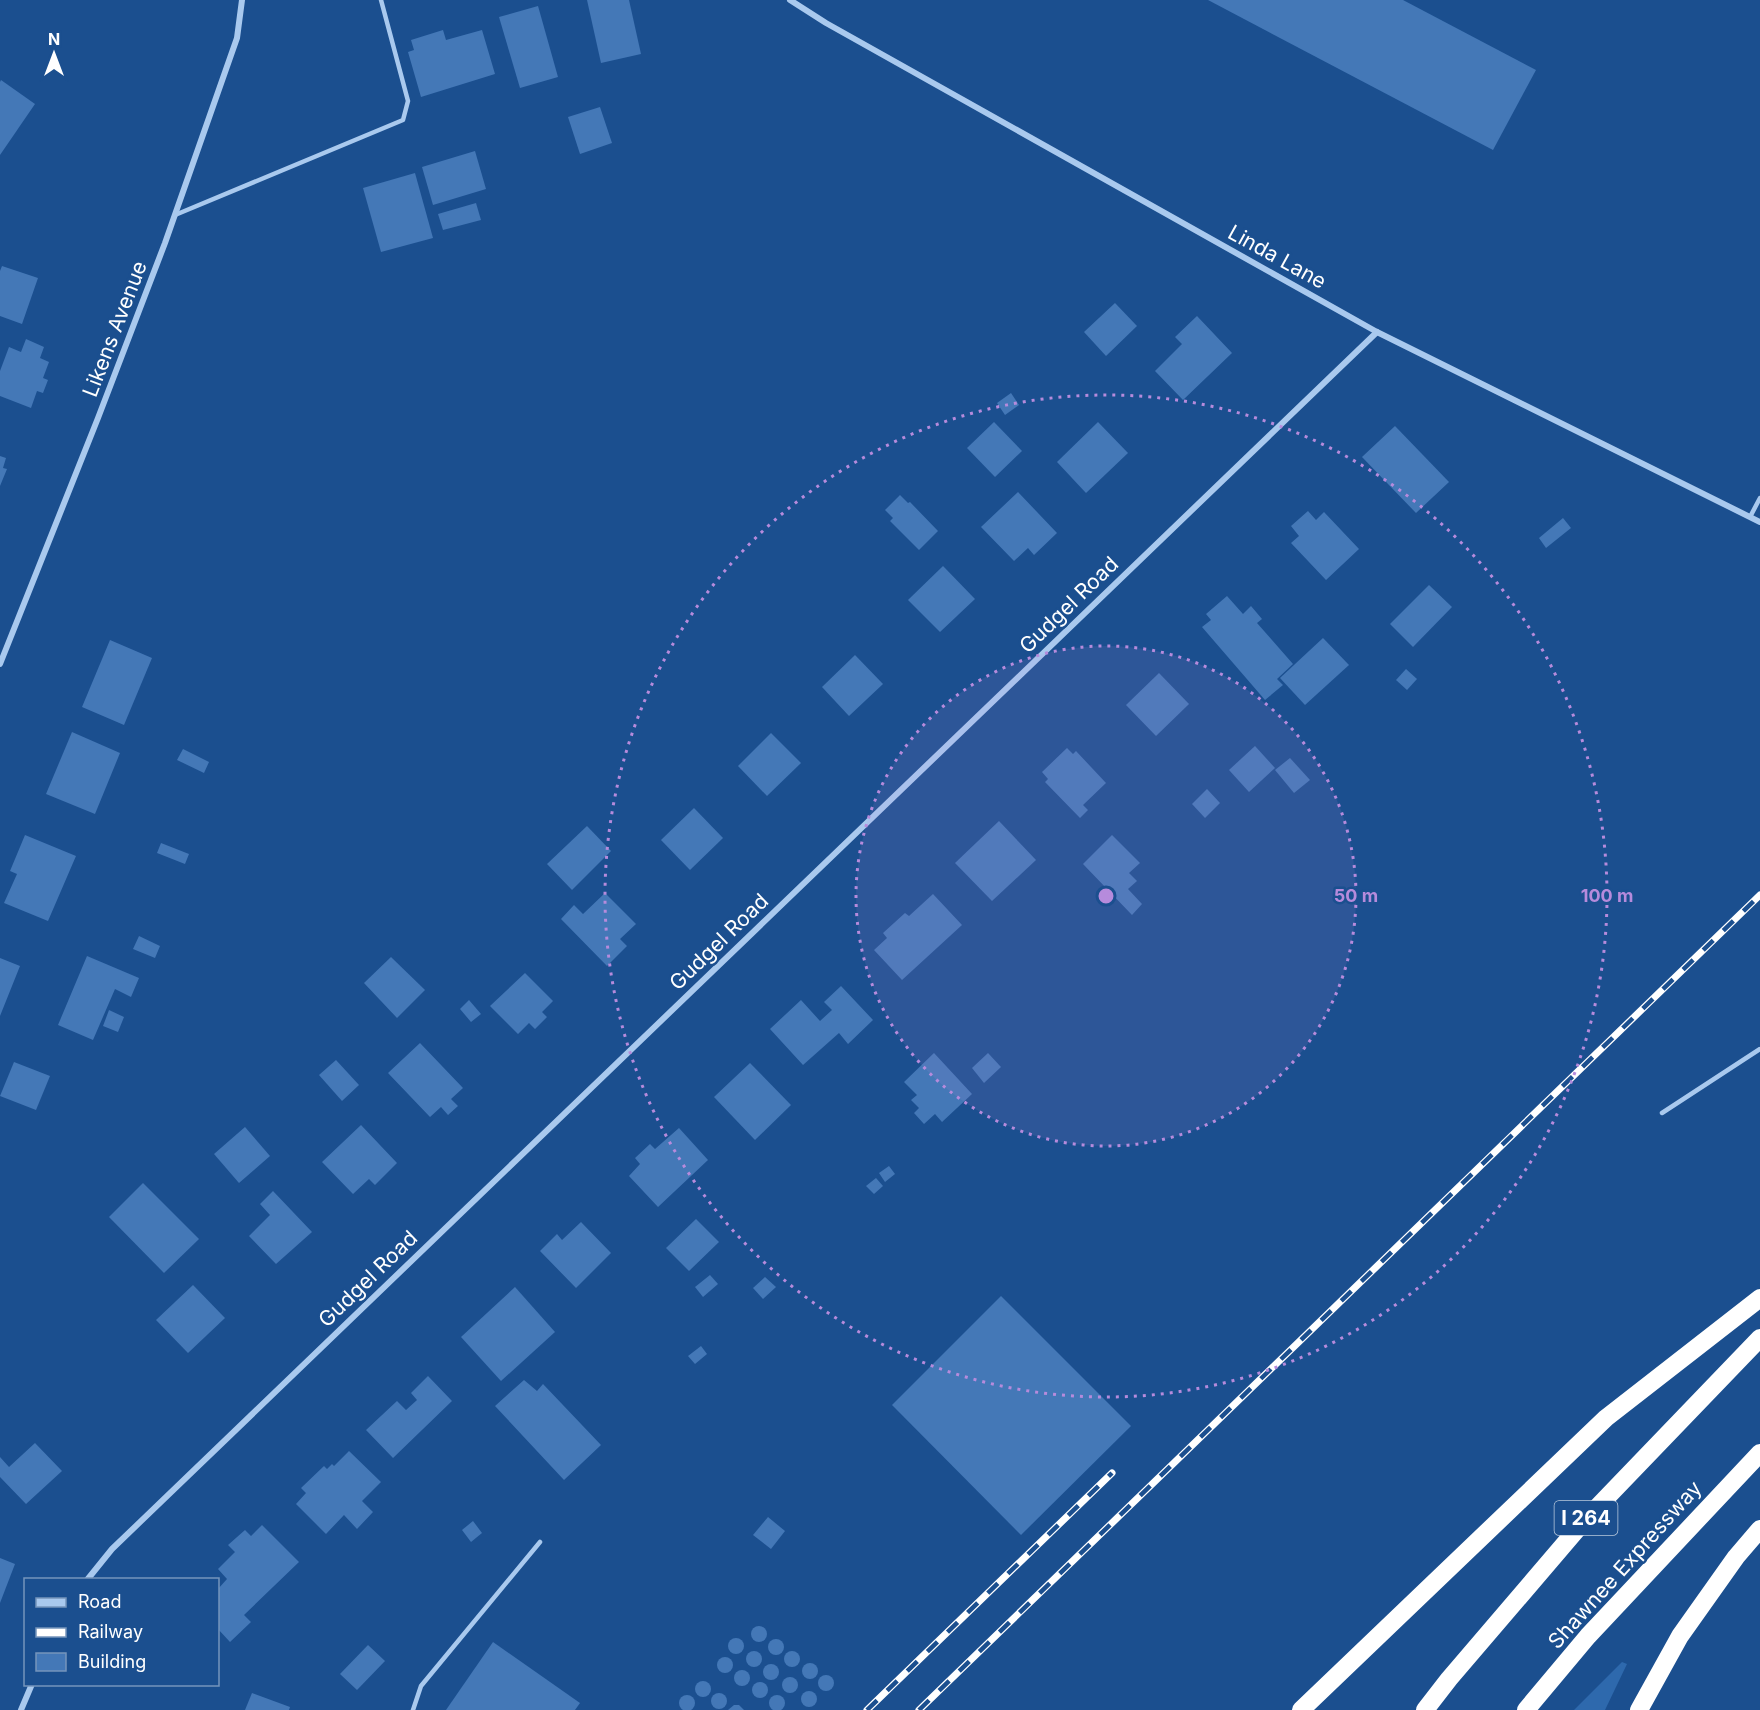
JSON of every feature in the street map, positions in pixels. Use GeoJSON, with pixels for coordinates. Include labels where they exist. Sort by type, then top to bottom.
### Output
{"type":"FeatureCollection","features":[{"type":"Feature","properties":{"kind":"highway"},"geometry":{"type":"LineString","coordinates":[[1301,1710],[1606,1418],[1760,1298]]}},
{"type":"Feature","properties":{"kind":"highway","name":"I 264"},"geometry":{"type":"LineString","coordinates":[[1425,1710],[1585,1520],[1760,1338]]}},
{"type":"Feature","properties":{"kind":"highway","name":"Shawnee Expressway"},"geometry":{"type":"LineString","coordinates":[[1526,1710],[1588,1636],[1760,1453]]}},
{"type":"Feature","properties":{"kind":"highway"},"geometry":{"type":"LineString","coordinates":[[1639,1710],[1680,1636],[1736,1557],[1760,1529]]}},
{"type":"Feature","properties":{"kind":"street","name":"Likens Avenue"},"geometry":{"type":"LineString","coordinates":[[0,664],[98,418],[175,215],[237,38],[242,0]]}},
{"type":"Feature","properties":{"kind":"street","name":"Linda Lane"},"geometry":{"type":"LineString","coordinates":[[790,0],[826,23],[1377,332],[1760,522]]}},
{"type":"Feature","properties":{"kind":"street","name":"Gudgel Road"},"geometry":{"type":"LineString","coordinates":[[89,1578],[111,1549],[1377,332]]}},
{"type":"Feature","properties":{"kind":"street"},"geometry":{"type":"LineString","coordinates":[[21,1710],[31,1686]]}},
{"type":"Feature","properties":{"kind":"lane"},"geometry":{"type":"LineString","coordinates":[[175,215],[403,120],[408,101],[381,0]]}},
{"type":"Feature","properties":{"kind":"lane"},"geometry":{"type":"LineString","coordinates":[[1750,517],[1760,498]]}},
{"type":"Feature","properties":{"kind":"lane"},"geometry":{"type":"LineString","coordinates":[[1662,1113],[1760,1049]]}},
{"type":"Feature","properties":{"kind":"lane"},"geometry":{"type":"LineString","coordinates":[[414,1710],[421,1686],[540,1542]]}},
{"type":"Feature","properties":{"kind":"shaded area"},"geometry":{"type":"Polygon","coordinates":[[[1622,1662],[1627,1664],[1605,1710],[1574,1710],[1622,1662]]]}},
{"type":"Feature","properties":{"kind":"building"},"geometry":{"type":"Polygon","coordinates":[[[587,0],[629,0],[641,54],[601,63],[587,0]]]}},
{"type":"Feature","properties":{"kind":"building"},"geometry":{"type":"Polygon","coordinates":[[[1208,0],[1403,0],[1536,70],[1493,150],[1208,0]]]}},
{"type":"Feature","properties":{"kind":"building"},"geometry":{"type":"Polygon","coordinates":[[[538,6],[558,77],[520,88],[499,17],[538,6]]]}},
{"type":"Feature","properties":{"kind":"building"},"geometry":{"type":"Polygon","coordinates":[[[443,30],[446,40],[482,30],[495,74],[421,97],[408,52],[414,50],[411,40],[443,30]]]}},
{"type":"Feature","properties":{"kind":"building"},"geometry":{"type":"Polygon","coordinates":[[[1,80],[35,104],[0,155],[0,82],[1,80]]]}},
{"type":"Feature","properties":{"kind":"building"},"geometry":{"type":"Polygon","coordinates":[[[600,107],[612,143],[580,154],[568,117],[600,107]]]}},
{"type":"Feature","properties":{"kind":"building"},"geometry":{"type":"Polygon","coordinates":[[[475,151],[486,189],[433,205],[422,167],[475,151]]]}},
{"type":"Feature","properties":{"kind":"building"},"geometry":{"type":"Polygon","coordinates":[[[415,173],[433,238],[381,252],[363,188],[415,173]]]}},
{"type":"Feature","properties":{"kind":"building"},"geometry":{"type":"Polygon","coordinates":[[[476,203],[481,220],[443,230],[438,214],[476,203]]]}},
{"type":"Feature","properties":{"kind":"building"},"geometry":{"type":"Polygon","coordinates":[[[2,266],[38,278],[22,324],[0,316],[2,266]]]}},
{"type":"Feature","properties":{"kind":"building"},"geometry":{"type":"Polygon","coordinates":[[[1115,303],[1137,326],[1106,356],[1084,332],[1115,303]]]}},
{"type":"Feature","properties":{"kind":"building"},"geometry":{"type":"Polygon","coordinates":[[[1197,316],[1232,353],[1183,400],[1155,371],[1182,344],[1175,337],[1197,316]]]}},
{"type":"Feature","properties":{"kind":"building"},"geometry":{"type":"Polygon","coordinates":[[[26,339],[44,347],[40,358],[49,362],[43,378],[48,380],[43,393],[37,391],[31,408],[0,396],[0,371],[9,347],[21,352],[26,339]]]}},
{"type":"Feature","properties":{"kind":"building"},"geometry":{"type":"Polygon","coordinates":[[[1011,393],[1019,405],[1005,415],[997,403],[1011,393]]]}},
{"type":"Feature","properties":{"kind":"building"},"geometry":{"type":"Polygon","coordinates":[[[994,422],[1022,451],[995,477],[967,448],[994,422]]]}},
{"type":"Feature","properties":{"kind":"building"},"geometry":{"type":"Polygon","coordinates":[[[1098,422],[1128,453],[1086,493],[1057,462],[1098,422]]]}},
{"type":"Feature","properties":{"kind":"building"},"geometry":{"type":"Polygon","coordinates":[[[1395,426],[1449,482],[1416,513],[1362,457],[1395,426]]]}},
{"type":"Feature","properties":{"kind":"building"},"geometry":{"type":"Polygon","coordinates":[[[0,456],[6,458],[3,468],[7,469],[0,486],[0,456]]]}},
{"type":"Feature","properties":{"kind":"building"},"geometry":{"type":"Polygon","coordinates":[[[1018,492],[1057,533],[1034,555],[1028,548],[1014,561],[981,527],[1018,492]]]}},
{"type":"Feature","properties":{"kind":"building"},"geometry":{"type":"Polygon","coordinates":[[[900,495],[938,531],[919,550],[890,521],[893,518],[885,510],[900,495]]]}},
{"type":"Feature","properties":{"kind":"building"},"geometry":{"type":"Polygon","coordinates":[[[1308,511],[1316,520],[1324,512],[1359,549],[1326,580],[1291,543],[1299,536],[1291,526],[1308,511]]]}},
{"type":"Feature","properties":{"kind":"building"},"geometry":{"type":"Polygon","coordinates":[[[1563,518],[1571,528],[1546,548],[1539,538],[1563,518]]]}},
{"type":"Feature","properties":{"kind":"building"},"geometry":{"type":"Polygon","coordinates":[[[943,566],[975,599],[940,632],[908,600],[943,566]]]}},
{"type":"Feature","properties":{"kind":"building"},"geometry":{"type":"Polygon","coordinates":[[[1429,585],[1452,607],[1413,647],[1390,624],[1429,585]]]}},
{"type":"Feature","properties":{"kind":"building"},"geometry":{"type":"Polygon","coordinates":[[[1227,596],[1243,614],[1251,606],[1262,619],[1257,623],[1293,664],[1277,679],[1283,685],[1265,700],[1202,627],[1211,620],[1206,614],[1227,596]]]}},
{"type":"Feature","properties":{"kind":"building"},"geometry":{"type":"Polygon","coordinates":[[[1323,638],[1349,665],[1305,705],[1280,678],[1323,638]]]}},
{"type":"Feature","properties":{"kind":"building"},"geometry":{"type":"Polygon","coordinates":[[[110,640],[152,658],[124,725],[82,707],[110,640]]]}},
{"type":"Feature","properties":{"kind":"building"},"geometry":{"type":"Polygon","coordinates":[[[855,655],[883,684],[849,716],[822,687],[855,655]]]}},
{"type":"Feature","properties":{"kind":"building"},"geometry":{"type":"Polygon","coordinates":[[[1406,669],[1417,679],[1407,690],[1396,680],[1406,669]]]}},
{"type":"Feature","properties":{"kind":"building"},"geometry":{"type":"Polygon","coordinates":[[[1159,673],[1189,704],[1156,736],[1126,705],[1159,673]]]}},
{"type":"Feature","properties":{"kind":"building"},"geometry":{"type":"Polygon","coordinates":[[[72,732],[120,753],[95,814],[46,794],[72,732]]]}},
{"type":"Feature","properties":{"kind":"building"},"geometry":{"type":"Polygon","coordinates":[[[771,733],[801,763],[767,796],[738,766],[771,733]]]}},
{"type":"Feature","properties":{"kind":"building"},"geometry":{"type":"Polygon","coordinates":[[[1255,746],[1275,768],[1249,792],[1229,770],[1255,746]]]}},
{"type":"Feature","properties":{"kind":"building"},"geometry":{"type":"Polygon","coordinates":[[[1067,748],[1073,754],[1076,751],[1106,783],[1083,805],[1088,810],[1080,818],[1045,782],[1048,779],[1042,772],[1067,748]]]}},
{"type":"Feature","properties":{"kind":"building"},"geometry":{"type":"Polygon","coordinates":[[[183,749],[209,762],[204,773],[177,760],[183,749]]]}},
{"type":"Feature","properties":{"kind":"building"},"geometry":{"type":"Polygon","coordinates":[[[1290,758],[1310,780],[1294,793],[1275,770],[1290,758]]]}},
{"type":"Feature","properties":{"kind":"building"},"geometry":{"type":"Polygon","coordinates":[[[1207,789],[1220,803],[1205,818],[1192,804],[1207,789]]]}},
{"type":"Feature","properties":{"kind":"building"},"geometry":{"type":"Polygon","coordinates":[[[694,808],[723,838],[690,870],[661,840],[694,808]]]}},
{"type":"Feature","properties":{"kind":"building"},"geometry":{"type":"Polygon","coordinates":[[[999,821],[1036,860],[992,901],[955,863],[999,821]]]}},
{"type":"Feature","properties":{"kind":"building"},"geometry":{"type":"Polygon","coordinates":[[[587,826],[611,851],[572,890],[547,864],[587,826]]]}},
{"type":"Feature","properties":{"kind":"building"},"geometry":{"type":"Polygon","coordinates":[[[25,835],[76,856],[48,921],[4,903],[17,874],[10,871],[25,835]]]}},
{"type":"Feature","properties":{"kind":"building"},"geometry":{"type":"Polygon","coordinates":[[[1112,835],[1140,863],[1129,873],[1137,881],[1128,889],[1142,904],[1132,915],[1083,864],[1112,835]]]}},
{"type":"Feature","properties":{"kind":"building"},"geometry":{"type":"Polygon","coordinates":[[[161,843],[189,854],[185,864],[157,853],[161,843]]]}},
{"type":"Feature","properties":{"kind":"building"},"geometry":{"type":"Polygon","coordinates":[[[605,893],[636,924],[620,939],[627,946],[607,966],[561,919],[574,905],[583,914],[605,893]]]}},
{"type":"Feature","properties":{"kind":"building"},"geometry":{"type":"Polygon","coordinates":[[[933,894],[962,925],[902,980],[874,950],[887,938],[883,933],[905,913],[909,916],[933,894]]]}},
{"type":"Feature","properties":{"kind":"building"},"geometry":{"type":"Polygon","coordinates":[[[139,936],[160,946],[155,958],[133,949],[139,936]]]}},
{"type":"Feature","properties":{"kind":"building"},"geometry":{"type":"Polygon","coordinates":[[[87,956],[139,978],[131,997],[115,989],[93,1040],[58,1025],[87,956]]]}},
{"type":"Feature","properties":{"kind":"building"},"geometry":{"type":"Polygon","coordinates":[[[391,957],[425,990],[397,1018],[364,983],[391,957]]]}},
{"type":"Feature","properties":{"kind":"building"},"geometry":{"type":"Polygon","coordinates":[[[0,958],[20,966],[0,1016],[0,958]]]}},
{"type":"Feature","properties":{"kind":"building"},"geometry":{"type":"Polygon","coordinates":[[[525,973],[553,1001],[542,1012],[547,1017],[535,1029],[529,1023],[518,1034],[490,1006],[525,973]]]}},
{"type":"Feature","properties":{"kind":"building"},"geometry":{"type":"Polygon","coordinates":[[[841,986],[873,1020],[848,1044],[839,1033],[803,1065],[770,1029],[801,1000],[820,1021],[832,1010],[824,1002],[841,986]]]}},
{"type":"Feature","properties":{"kind":"building"},"geometry":{"type":"Polygon","coordinates":[[[469,1000],[481,1014],[471,1022],[460,1009],[469,1000]]]}},
{"type":"Feature","properties":{"kind":"building"},"geometry":{"type":"Polygon","coordinates":[[[109,1010],[124,1017],[118,1032],[103,1026],[109,1010]]]}},
{"type":"Feature","properties":{"kind":"building"},"geometry":{"type":"Polygon","coordinates":[[[420,1043],[463,1088],[451,1099],[458,1106],[448,1115],[441,1107],[430,1117],[388,1073],[420,1043]]]}},
{"type":"Feature","properties":{"kind":"building"},"geometry":{"type":"Polygon","coordinates":[[[934,1053],[972,1094],[942,1122],[935,1114],[924,1124],[914,1113],[919,1108],[911,1100],[917,1095],[904,1082],[934,1053]]]}},
{"type":"Feature","properties":{"kind":"building"},"geometry":{"type":"Polygon","coordinates":[[[988,1053],[1001,1067],[984,1083],[972,1068],[988,1053]]]}},
{"type":"Feature","properties":{"kind":"building"},"geometry":{"type":"Polygon","coordinates":[[[336,1060],[359,1085],[342,1101],[319,1075],[336,1060]]]}},
{"type":"Feature","properties":{"kind":"building"},"geometry":{"type":"Polygon","coordinates":[[[14,1062],[50,1076],[36,1110],[0,1096],[14,1062]]]}},
{"type":"Feature","properties":{"kind":"building"},"geometry":{"type":"Polygon","coordinates":[[[750,1063],[791,1105],[755,1140],[714,1097],[750,1063]]]}},
{"type":"Feature","properties":{"kind":"building"},"geometry":{"type":"Polygon","coordinates":[[[361,1125],[397,1163],[375,1185],[369,1179],[353,1194],[322,1162],[361,1125]]]}},
{"type":"Feature","properties":{"kind":"building"},"geometry":{"type":"Polygon","coordinates":[[[245,1127],[270,1156],[239,1183],[214,1154],[245,1127]]]}},
{"type":"Feature","properties":{"kind":"building"},"geometry":{"type":"Polygon","coordinates":[[[679,1128],[708,1160],[658,1207],[629,1176],[640,1164],[635,1158],[650,1144],[655,1149],[679,1128]]]}},
{"type":"Feature","properties":{"kind":"building"},"geometry":{"type":"Polygon","coordinates":[[[889,1166],[895,1174],[885,1182],[879,1173],[889,1166]]]}},
{"type":"Feature","properties":{"kind":"building"},"geometry":{"type":"Polygon","coordinates":[[[876,1178],[883,1186],[874,1194],[866,1186],[876,1178]]]}},
{"type":"Feature","properties":{"kind":"building"},"geometry":{"type":"Polygon","coordinates":[[[143,1183],[199,1239],[164,1273],[109,1217],[143,1183]]]}},
{"type":"Feature","properties":{"kind":"building"},"geometry":{"type":"Polygon","coordinates":[[[273,1191],[312,1232],[276,1264],[249,1236],[270,1215],[260,1204],[273,1191]]]}},
{"type":"Feature","properties":{"kind":"building"},"geometry":{"type":"Polygon","coordinates":[[[696,1219],[719,1242],[689,1271],[666,1248],[696,1219]]]}},
{"type":"Feature","properties":{"kind":"building"},"geometry":{"type":"Polygon","coordinates":[[[581,1222],[611,1253],[576,1288],[540,1251],[557,1234],[562,1240],[581,1222]]]}},
{"type":"Feature","properties":{"kind":"building"},"geometry":{"type":"Polygon","coordinates":[[[710,1275],[718,1284],[703,1297],[695,1287],[710,1275]]]}},
{"type":"Feature","properties":{"kind":"building"},"geometry":{"type":"Polygon","coordinates":[[[765,1277],[776,1287],[763,1299],[753,1288],[765,1277]]]}},
{"type":"Feature","properties":{"kind":"building"},"geometry":{"type":"Polygon","coordinates":[[[193,1285],[225,1318],[188,1353],[156,1320],[193,1285]]]}},
{"type":"Feature","properties":{"kind":"building"},"geometry":{"type":"Polygon","coordinates":[[[515,1287],[555,1332],[501,1381],[461,1337],[515,1287]]]}},
{"type":"Feature","properties":{"kind":"building"},"geometry":{"type":"Polygon","coordinates":[[[1001,1296],[1131,1426],[1021,1535],[892,1405],[1001,1296]]]}},
{"type":"Feature","properties":{"kind":"building"},"geometry":{"type":"Polygon","coordinates":[[[701,1346],[707,1354],[695,1364],[688,1356],[701,1346]]]}},
{"type":"Feature","properties":{"kind":"building"},"geometry":{"type":"Polygon","coordinates":[[[428,1376],[452,1401],[393,1458],[366,1430],[397,1401],[406,1410],[417,1400],[411,1393],[428,1376]]]}},
{"type":"Feature","properties":{"kind":"building"},"geometry":{"type":"Polygon","coordinates":[[[524,1380],[537,1391],[543,1384],[601,1445],[564,1480],[495,1406],[524,1380]]]}},
{"type":"Feature","properties":{"kind":"building"},"geometry":{"type":"Polygon","coordinates":[[[35,1443],[62,1471],[26,1504],[0,1477],[0,1457],[9,1467],[35,1443]]]}},
{"type":"Feature","properties":{"kind":"building"},"geometry":{"type":"Polygon","coordinates":[[[349,1451],[381,1482],[362,1501],[373,1512],[357,1529],[344,1515],[326,1534],[296,1504],[306,1493],[301,1488],[324,1466],[327,1469],[332,1464],[334,1466],[349,1451]]]}},
{"type":"Feature","properties":{"kind":"building"},"geometry":{"type":"Polygon","coordinates":[[[768,1517],[785,1531],[771,1549],[753,1535],[768,1517]]]}},
{"type":"Feature","properties":{"kind":"building"},"geometry":{"type":"Polygon","coordinates":[[[473,1521],[482,1533],[471,1542],[462,1530],[473,1521]]]}},
{"type":"Feature","properties":{"kind":"building"},"geometry":{"type":"Polygon","coordinates":[[[262,1525],[299,1562],[244,1615],[251,1622],[230,1642],[219,1630],[219,1588],[227,1579],[218,1569],[235,1552],[228,1545],[245,1530],[251,1536],[262,1525]]]}},
{"type":"Feature","properties":{"kind":"building"},"geometry":{"type":"Polygon","coordinates":[[[0,1558],[15,1564],[0,1603],[0,1558]]]}},
{"type":"Feature","properties":{"kind":"building"},"geometry":{"type":"Polygon","coordinates":[[[756,1626],[762,1626],[767,1634],[765,1640],[756,1642],[751,1637],[751,1631],[756,1626]]]}},
{"type":"Feature","properties":{"kind":"building"},"geometry":{"type":"Polygon","coordinates":[[[733,1638],[739,1638],[744,1646],[742,1652],[733,1654],[728,1649],[728,1643],[733,1638]]]}},
{"type":"Feature","properties":{"kind":"building"},"geometry":{"type":"Polygon","coordinates":[[[773,1639],[779,1639],[784,1647],[782,1653],[773,1655],[768,1650],[768,1644],[773,1639]]]}},
{"type":"Feature","properties":{"kind":"building"},"geometry":{"type":"Polygon","coordinates":[[[493,1642],[580,1703],[575,1710],[446,1710],[493,1642]]]}},
{"type":"Feature","properties":{"kind":"building"},"geometry":{"type":"Polygon","coordinates":[[[368,1645],[385,1661],[357,1690],[340,1674],[368,1645]]]}},
{"type":"Feature","properties":{"kind":"building"},"geometry":{"type":"Polygon","coordinates":[[[751,1651],[757,1651],[762,1659],[760,1665],[751,1667],[746,1662],[746,1656],[751,1651]]]}},
{"type":"Feature","properties":{"kind":"building"},"geometry":{"type":"Polygon","coordinates":[[[789,1651],[795,1651],[800,1659],[798,1665],[789,1667],[784,1662],[784,1656],[789,1651]]]}},
{"type":"Feature","properties":{"kind":"building"},"geometry":{"type":"Polygon","coordinates":[[[722,1657],[728,1657],[733,1665],[731,1671],[722,1673],[717,1668],[717,1662],[722,1657]]]}},
{"type":"Feature","properties":{"kind":"building"},"geometry":{"type":"Polygon","coordinates":[[[807,1663],[813,1663],[818,1671],[816,1677],[807,1679],[802,1674],[802,1668],[807,1663]]]}},
{"type":"Feature","properties":{"kind":"building"},"geometry":{"type":"Polygon","coordinates":[[[768,1664],[774,1664],[779,1672],[777,1678],[768,1680],[763,1675],[763,1669],[768,1664]]]}},
{"type":"Feature","properties":{"kind":"building"},"geometry":{"type":"Polygon","coordinates":[[[739,1670],[745,1670],[750,1678],[748,1684],[739,1686],[734,1681],[734,1675],[739,1670]]]}},
{"type":"Feature","properties":{"kind":"building"},"geometry":{"type":"Polygon","coordinates":[[[823,1675],[829,1675],[834,1683],[832,1689],[823,1691],[818,1686],[818,1680],[823,1675]]]}},
{"type":"Feature","properties":{"kind":"building"},"geometry":{"type":"Polygon","coordinates":[[[787,1677],[793,1677],[798,1685],[796,1691],[787,1693],[782,1688],[782,1682],[787,1677]]]}},
{"type":"Feature","properties":{"kind":"building"},"geometry":{"type":"Polygon","coordinates":[[[700,1681],[706,1681],[711,1689],[709,1695],[700,1697],[695,1692],[695,1686],[700,1681]]]}},
{"type":"Feature","properties":{"kind":"building"},"geometry":{"type":"Polygon","coordinates":[[[757,1682],[763,1682],[768,1690],[766,1696],[757,1698],[752,1693],[752,1687],[757,1682]]]}},
{"type":"Feature","properties":{"kind":"building"},"geometry":{"type":"Polygon","coordinates":[[[806,1691],[812,1691],[817,1699],[815,1705],[806,1707],[801,1702],[801,1696],[806,1691]]]}},
{"type":"Feature","properties":{"kind":"building"},"geometry":{"type":"Polygon","coordinates":[[[252,1693],[290,1707],[289,1710],[245,1710],[252,1693]]]}},
{"type":"Feature","properties":{"kind":"building"},"geometry":{"type":"Polygon","coordinates":[[[716,1693],[722,1693],[727,1701],[725,1707],[716,1709],[711,1704],[711,1698],[716,1693]]]}},
{"type":"Feature","properties":{"kind":"building"},"geometry":{"type":"Polygon","coordinates":[[[687,1695],[693,1697],[695,1703],[693,1709],[687,1711],[681,1709],[679,1703],[681,1697],[687,1695]]]}},
{"type":"Feature","properties":{"kind":"building"},"geometry":{"type":"Polygon","coordinates":[[[777,1695],[783,1697],[785,1703],[783,1709],[777,1711],[771,1709],[769,1703],[771,1697],[777,1695]]]}},
{"type":"Feature","properties":{"kind":"building"},"geometry":{"type":"Polygon","coordinates":[[[734,1705],[739,1705],[744,1710],[728,1710],[734,1705]]]}},
{"type":"Feature","properties":{"kind":"railway"},"geometry":{"type":"LineString","coordinates":[[919,1710],[1760,895]]}},
{"type":"Feature","properties":{"kind":"railway"},"geometry":{"type":"LineString","coordinates":[[867,1710],[1112,1473]]}}]}
